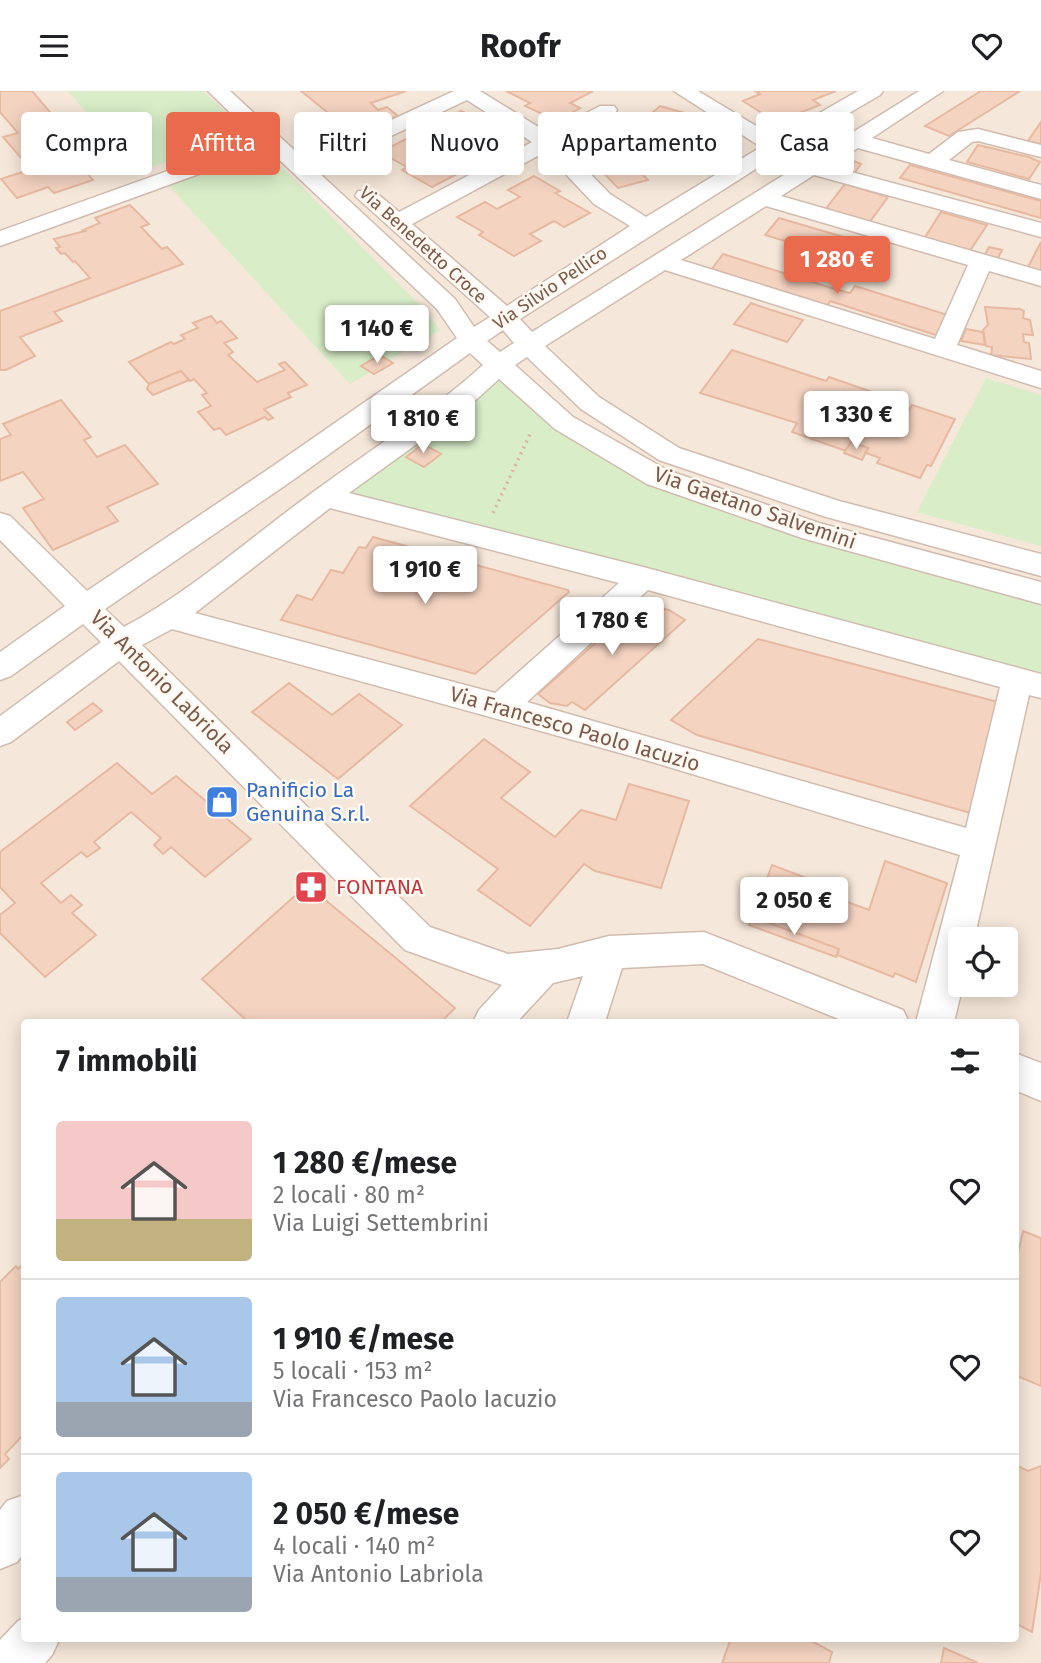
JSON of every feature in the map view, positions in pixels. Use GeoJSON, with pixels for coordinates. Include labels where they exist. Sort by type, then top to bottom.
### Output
{"type":"FeatureCollection","features":[{"type":"Feature","properties":{"kind":"street","name":"Via Benedetto Croce"},"geometry":{"type":"LineString","coordinates":[[218,91],[241,112]]}},
{"type":"Feature","properties":{"kind":"street"},"geometry":{"type":"LineString","coordinates":[[684,91],[756,136]]}},
{"type":"Feature","properties":{"kind":"street","name":"Via Silvio Pellico"},"geometry":{"type":"LineString","coordinates":[[836,112],[873,91]]}},
{"type":"Feature","properties":{"kind":"street","name":"Via Silvio Pellico"},"geometry":{"type":"LineString","coordinates":[[854,140],[933,91]]}},
{"type":"Feature","properties":{"kind":"street"},"geometry":{"type":"LineString","coordinates":[[392,128],[467,92],[538,136]]}},
{"type":"Feature","properties":{"kind":"street"},"geometry":{"type":"LineString","coordinates":[[603,112],[607,110]]}},
{"type":"Feature","properties":{"kind":"street"},"geometry":{"type":"LineString","coordinates":[[933,160],[966,137],[978,135],[1041,151]]}},
{"type":"Feature","properties":{"kind":"street"},"geometry":{"type":"LineString","coordinates":[[854,140],[1041,191]]}},
{"type":"Feature","properties":{"kind":"street","name":"Via Benedetto Croce"},"geometry":{"type":"LineString","coordinates":[[280,147],[294,160]]}},
{"type":"Feature","properties":{"kind":"street"},"geometry":{"type":"LineString","coordinates":[[396,223],[538,147]]}},
{"type":"Feature","properties":{"kind":"street","name":"Via Silvio Pellico"},"geometry":{"type":"LineString","coordinates":[[0,669],[85,605],[238,503],[471,340],[645,225],[756,157]]}},
{"type":"Feature","properties":{"kind":"street"},"geometry":{"type":"LineString","coordinates":[[0,239],[176,175]]}},
{"type":"Feature","properties":{"kind":"street","name":"Via Benedetto Croce"},"geometry":{"type":"LineString","coordinates":[[310,175],[446,305],[471,340],[499,364]]}},
{"type":"Feature","properties":{"kind":"street","name":"Via Benedetto Croce"},"geometry":{"type":"LineString","coordinates":[[344,175],[506,319],[528,344]]}},
{"type":"Feature","properties":{"kind":"street"},"geometry":{"type":"LineString","coordinates":[[579,175],[603,199],[645,225]]}},
{"type":"Feature","properties":{"kind":"street","name":"Via Silvio Pellico"},"geometry":{"type":"LineString","coordinates":[[0,733],[123,642],[169,617],[325,497],[459,401],[499,364],[797,175]]}},
{"type":"Feature","properties":{"kind":"street"},"geometry":{"type":"LineString","coordinates":[[838,175],[1041,230]]}},
{"type":"Feature","properties":{"kind":"street"},"geometry":{"type":"LineString","coordinates":[[762,198],[1041,279]]}},
{"type":"Feature","properties":{"kind":"street"},"geometry":{"type":"LineString","coordinates":[[660,261],[1041,380]]}},
{"type":"Feature","properties":{"kind":"street"},"geometry":{"type":"LineString","coordinates":[[943,349],[981,262]]}},
{"type":"Feature","properties":{"kind":"street","name":"Via Gaetano Salvemini"},"geometry":{"type":"LineString","coordinates":[[528,344],[590,403],[669,454],[833,509],[1041,565]]}},
{"type":"Feature","properties":{"kind":"street","name":"Via Gaetano Salvemini"},"geometry":{"type":"LineString","coordinates":[[499,364],[564,423],[657,477],[812,531],[1041,593]]}},
{"type":"Feature","properties":{"kind":"street"},"geometry":{"type":"LineString","coordinates":[[325,497],[643,578],[1029,683],[979,846],[936,1019]]}},
{"type":"Feature","properties":{"kind":"street"},"geometry":{"type":"LineString","coordinates":[[238,503],[292,522]]}},
{"type":"Feature","properties":{"kind":"street","name":"Via Antonio Labriola"},"geometry":{"type":"LineString","coordinates":[[0,523],[123,642],[418,939],[508,971],[543,968],[609,952],[704,948],[882,1019]]}},
{"type":"Feature","properties":{"kind":"street"},"geometry":{"type":"LineString","coordinates":[[500,708],[643,578]]}},
{"type":"Feature","properties":{"kind":"street","name":"Via Francesco Paolo Iacuzio"},"geometry":{"type":"LineString","coordinates":[[169,617],[500,708],[979,846]]}},
{"type":"Feature","properties":{"kind":"street"},"geometry":{"type":"LineString","coordinates":[[587,1019],[609,952]]}},
{"type":"Feature","properties":{"kind":"street"},"geometry":{"type":"LineString","coordinates":[[495,1019],[543,968]]}},
{"type":"Feature","properties":{"kind":"street"},"geometry":{"type":"LineString","coordinates":[[1019,1073],[1041,1081]]}},
{"type":"Feature","properties":{"kind":"street"},"geometry":{"type":"LineString","coordinates":[[0,1545],[21,1521]]}},
{"type":"Feature","properties":{"kind":"street"},"geometry":{"type":"LineString","coordinates":[[12,1663],[31,1642]]}},
{"type":"Feature","properties":{"kind":"path"},"geometry":{"type":"LineString","coordinates":[[488,521],[533,427]]}},
{"type":"Feature","properties":{"kind":"shaded area"},"geometry":{"type":"Polygon","coordinates":[[[0,91],[1041,91],[1041,1663],[0,1663],[0,91]]]}},
{"type":"Feature","properties":{"kind":"green space"},"geometry":{"type":"Polygon","coordinates":[[[68,91],[203,91],[226,112],[166,112],[166,162],[152,167],[152,112],[86,112],[68,91]]]}},
{"type":"Feature","properties":{"kind":"green space"},"geometry":{"type":"Polygon","coordinates":[[[280,165],[425,310],[440,330],[350,384],[169,186],[199,175],[280,175],[280,165]]]}},
{"type":"Feature","properties":{"kind":"green space"},"geometry":{"type":"Polygon","coordinates":[[[496,378],[550,425],[651,484],[810,541],[1041,603],[1041,676],[343,494],[496,378]]]}},
{"type":"Feature","properties":{"kind":"green space"},"geometry":{"type":"Polygon","coordinates":[[[986,378],[1041,395],[1041,546],[917,512],[986,378]]]}},
{"type":"Feature","properties":{"kind":"building"},"geometry":{"type":"Polygon","coordinates":[[[0,91],[32,91],[50,112],[21,112],[21,158],[3,137],[18,133],[0,112],[0,91]]]}},
{"type":"Feature","properties":{"kind":"building"},"geometry":{"type":"Polygon","coordinates":[[[301,91],[406,91],[371,103],[378,110],[387,107],[398,116],[392,118],[392,112],[327,112],[301,91]]]}},
{"type":"Feature","properties":{"kind":"building"},"geometry":{"type":"Polygon","coordinates":[[[506,91],[593,91],[570,103],[580,108],[573,112],[538,112],[525,106],[530,103],[506,91]]]}},
{"type":"Feature","properties":{"kind":"building"},"geometry":{"type":"Polygon","coordinates":[[[755,91],[836,91],[813,100],[820,105],[802,112],[760,112],[743,101],[760,94],[755,91]]]}},
{"type":"Feature","properties":{"kind":"building"},"geometry":{"type":"Polygon","coordinates":[[[981,91],[1020,91],[949,136],[925,126],[981,91]]]}},
{"type":"Feature","properties":{"kind":"building"},"geometry":{"type":"Polygon","coordinates":[[[660,106],[681,112],[653,112],[660,106]]]}},
{"type":"Feature","properties":{"kind":"building"},"geometry":{"type":"Polygon","coordinates":[[[1041,122],[1041,144],[1028,141],[1032,135],[1041,122]]]}},
{"type":"Feature","properties":{"kind":"building"},"geometry":{"type":"Polygon","coordinates":[[[406,139],[406,166],[392,159],[392,146],[406,139]]]}},
{"type":"Feature","properties":{"kind":"building"},"geometry":{"type":"Polygon","coordinates":[[[978,145],[1040,162],[1029,179],[967,162],[978,145]]]}},
{"type":"Feature","properties":{"kind":"building"},"geometry":{"type":"Polygon","coordinates":[[[854,161],[861,164],[854,174],[854,161]]]}},
{"type":"Feature","properties":{"kind":"building"},"geometry":{"type":"Polygon","coordinates":[[[910,165],[1041,201],[1041,218],[900,178],[910,165]]]}},
{"type":"Feature","properties":{"kind":"building"},"geometry":{"type":"Polygon","coordinates":[[[21,173],[21,175],[89,175],[93,180],[54,193],[48,187],[17,198],[1,179],[21,173]]]}},
{"type":"Feature","properties":{"kind":"building"},"geometry":{"type":"Polygon","coordinates":[[[411,175],[455,175],[432,187],[411,175]]]}},
{"type":"Feature","properties":{"kind":"building"},"geometry":{"type":"Polygon","coordinates":[[[606,175],[643,175],[648,180],[618,188],[606,175]]]}},
{"type":"Feature","properties":{"kind":"building"},"geometry":{"type":"Polygon","coordinates":[[[534,176],[560,191],[555,193],[590,213],[564,227],[554,221],[530,234],[541,241],[514,256],[479,235],[483,232],[457,217],[485,202],[497,209],[520,197],[508,190],[534,176]]]}},
{"type":"Feature","properties":{"kind":"building"},"geometry":{"type":"Polygon","coordinates":[[[845,184],[888,197],[869,223],[825,210],[845,184]]]}},
{"type":"Feature","properties":{"kind":"building"},"geometry":{"type":"Polygon","coordinates":[[[130,205],[149,224],[141,227],[162,249],[167,247],[183,264],[54,312],[62,321],[20,337],[35,356],[6,370],[0,370],[0,311],[90,278],[75,261],[65,253],[61,254],[54,239],[85,231],[83,230],[100,223],[95,218],[130,205]]]}},
{"type":"Feature","properties":{"kind":"building"},"geometry":{"type":"Polygon","coordinates":[[[941,212],[987,225],[969,252],[924,239],[941,212]]]}},
{"type":"Feature","properties":{"kind":"building"},"geometry":{"type":"Polygon","coordinates":[[[779,218],[867,244],[865,249],[875,252],[864,265],[765,235],[779,218]]]}},
{"type":"Feature","properties":{"kind":"building"},"geometry":{"type":"Polygon","coordinates":[[[1041,242],[1041,273],[1027,269],[1041,242]]]}},
{"type":"Feature","properties":{"kind":"building"},"geometry":{"type":"Polygon","coordinates":[[[989,247],[1002,250],[997,260],[984,256],[989,247]]]}},
{"type":"Feature","properties":{"kind":"building"},"geometry":{"type":"Polygon","coordinates":[[[723,254],[838,290],[850,293],[855,286],[951,316],[939,336],[830,301],[827,306],[712,269],[723,254]]]}},
{"type":"Feature","properties":{"kind":"building"},"geometry":{"type":"Polygon","coordinates":[[[751,303],[803,320],[787,342],[734,324],[751,303]]]}},
{"type":"Feature","properties":{"kind":"building"},"geometry":{"type":"Polygon","coordinates":[[[985,307],[1024,311],[1023,318],[1030,320],[1033,335],[1023,334],[1024,342],[1029,343],[1031,359],[991,355],[992,347],[986,346],[983,330],[988,325],[985,307]]]}},
{"type":"Feature","properties":{"kind":"building"},"geometry":{"type":"Polygon","coordinates":[[[211,316],[217,323],[221,321],[237,338],[224,343],[233,352],[228,355],[257,382],[285,370],[279,364],[285,362],[307,385],[288,393],[291,397],[264,409],[273,418],[268,420],[265,417],[226,435],[220,428],[214,430],[198,412],[211,406],[202,395],[207,393],[194,379],[190,381],[181,371],[149,384],[129,362],[171,342],[174,344],[185,339],[181,335],[198,328],[193,323],[211,316]]]}},
{"type":"Feature","properties":{"kind":"building"},"geometry":{"type":"Polygon","coordinates":[[[966,329],[983,332],[985,345],[961,341],[966,329]]]}},
{"type":"Feature","properties":{"kind":"building"},"geometry":{"type":"Polygon","coordinates":[[[732,350],[826,381],[829,377],[898,401],[890,415],[903,420],[912,405],[955,419],[931,466],[927,465],[920,478],[877,463],[880,458],[866,453],[868,448],[851,442],[846,451],[792,432],[797,423],[700,393],[732,350]]]}},
{"type":"Feature","properties":{"kind":"building"},"geometry":{"type":"Polygon","coordinates":[[[380,355],[393,363],[374,374],[361,366],[380,355]]]}},
{"type":"Feature","properties":{"kind":"building"},"geometry":{"type":"Polygon","coordinates":[[[181,371],[189,380],[153,395],[147,389],[149,384],[181,371]]]}},
{"type":"Feature","properties":{"kind":"building"},"geometry":{"type":"Polygon","coordinates":[[[61,400],[91,437],[84,440],[97,457],[125,445],[158,484],[107,507],[118,521],[53,550],[23,508],[44,499],[23,472],[0,481],[0,439],[11,435],[3,424],[61,400]]]}},
{"type":"Feature","properties":{"kind":"building"},"geometry":{"type":"Polygon","coordinates":[[[851,442],[868,448],[862,460],[844,453],[851,442]]]}},
{"type":"Feature","properties":{"kind":"building"},"geometry":{"type":"Polygon","coordinates":[[[423,444],[441,454],[424,467],[406,457],[423,444]]]}},
{"type":"Feature","properties":{"kind":"building"},"geometry":{"type":"Polygon","coordinates":[[[373,537],[569,592],[475,674],[281,620],[297,595],[312,600],[331,570],[343,573],[359,547],[366,548],[373,537]]]}},
{"type":"Feature","properties":{"kind":"building"},"geometry":{"type":"Polygon","coordinates":[[[638,605],[649,610],[653,607],[669,610],[685,620],[585,710],[572,702],[567,706],[550,703],[538,694],[638,605]]]}},
{"type":"Feature","properties":{"kind":"building"},"geometry":{"type":"Polygon","coordinates":[[[758,639],[998,702],[974,814],[697,735],[671,720],[758,639]]]}},
{"type":"Feature","properties":{"kind":"building"},"geometry":{"type":"Polygon","coordinates":[[[289,683],[332,715],[359,694],[402,725],[338,779],[252,712],[289,683]]]}},
{"type":"Feature","properties":{"kind":"building"},"geometry":{"type":"Polygon","coordinates":[[[93,703],[102,711],[75,730],[67,722],[93,703]]]}},
{"type":"Feature","properties":{"kind":"building"},"geometry":{"type":"Polygon","coordinates":[[[484,739],[530,772],[501,798],[555,837],[581,810],[616,820],[629,784],[689,801],[661,888],[595,871],[584,864],[530,926],[478,890],[498,869],[410,806],[484,739]]]}},
{"type":"Feature","properties":{"kind":"building"},"geometry":{"type":"Polygon","coordinates":[[[117,763],[152,794],[176,776],[251,839],[205,877],[171,847],[163,854],[154,845],[161,838],[131,812],[94,842],[100,848],[87,857],[81,852],[41,883],[61,903],[71,895],[82,905],[72,913],[96,935],[45,977],[0,933],[0,915],[15,903],[0,887],[0,852],[117,763]]]}},
{"type":"Feature","properties":{"kind":"building"},"geometry":{"type":"Polygon","coordinates":[[[885,861],[947,883],[916,982],[895,973],[893,977],[837,955],[839,949],[753,917],[772,865],[833,888],[831,896],[869,910],[885,861]]]}},
{"type":"Feature","properties":{"kind":"building"},"geometry":{"type":"Polygon","coordinates":[[[307,885],[455,1008],[444,1019],[245,1019],[202,979],[307,885]]]}},
{"type":"Feature","properties":{"kind":"building"},"geometry":{"type":"Polygon","coordinates":[[[753,917],[839,949],[836,957],[749,925],[753,917]]]}},
{"type":"Feature","properties":{"kind":"building"},"geometry":{"type":"Polygon","coordinates":[[[1023,1231],[1041,1238],[1041,1386],[1019,1377],[1019,1249],[1023,1231]]]}},
{"type":"Feature","properties":{"kind":"building"},"geometry":{"type":"Polygon","coordinates":[[[16,1266],[18,1269],[21,1266],[21,1437],[5,1454],[9,1459],[0,1468],[0,1282],[16,1266]]]}},
{"type":"Feature","properties":{"kind":"building"},"geometry":{"type":"Polygon","coordinates":[[[1041,1466],[1041,1573],[1032,1632],[1019,1625],[1019,1467],[1028,1471],[1041,1466]]]}},
{"type":"Feature","properties":{"kind":"building"},"geometry":{"type":"Polygon","coordinates":[[[730,1642],[813,1642],[832,1652],[829,1663],[722,1663],[730,1642]]]}},
{"type":"Feature","properties":{"kind":"building"},"geometry":{"type":"Polygon","coordinates":[[[944,1648],[978,1663],[941,1663],[944,1648]]]}},
{"type":"Feature","properties":{"kind":"place","name":"Panificio La Genuina S.r.l."},"geometry":{"type":"Point","coordinates":[222,802]}},
{"type":"Feature","properties":{"kind":"place","name":"FONTANA"},"geometry":{"type":"Point","coordinates":[311,887]}}]}
